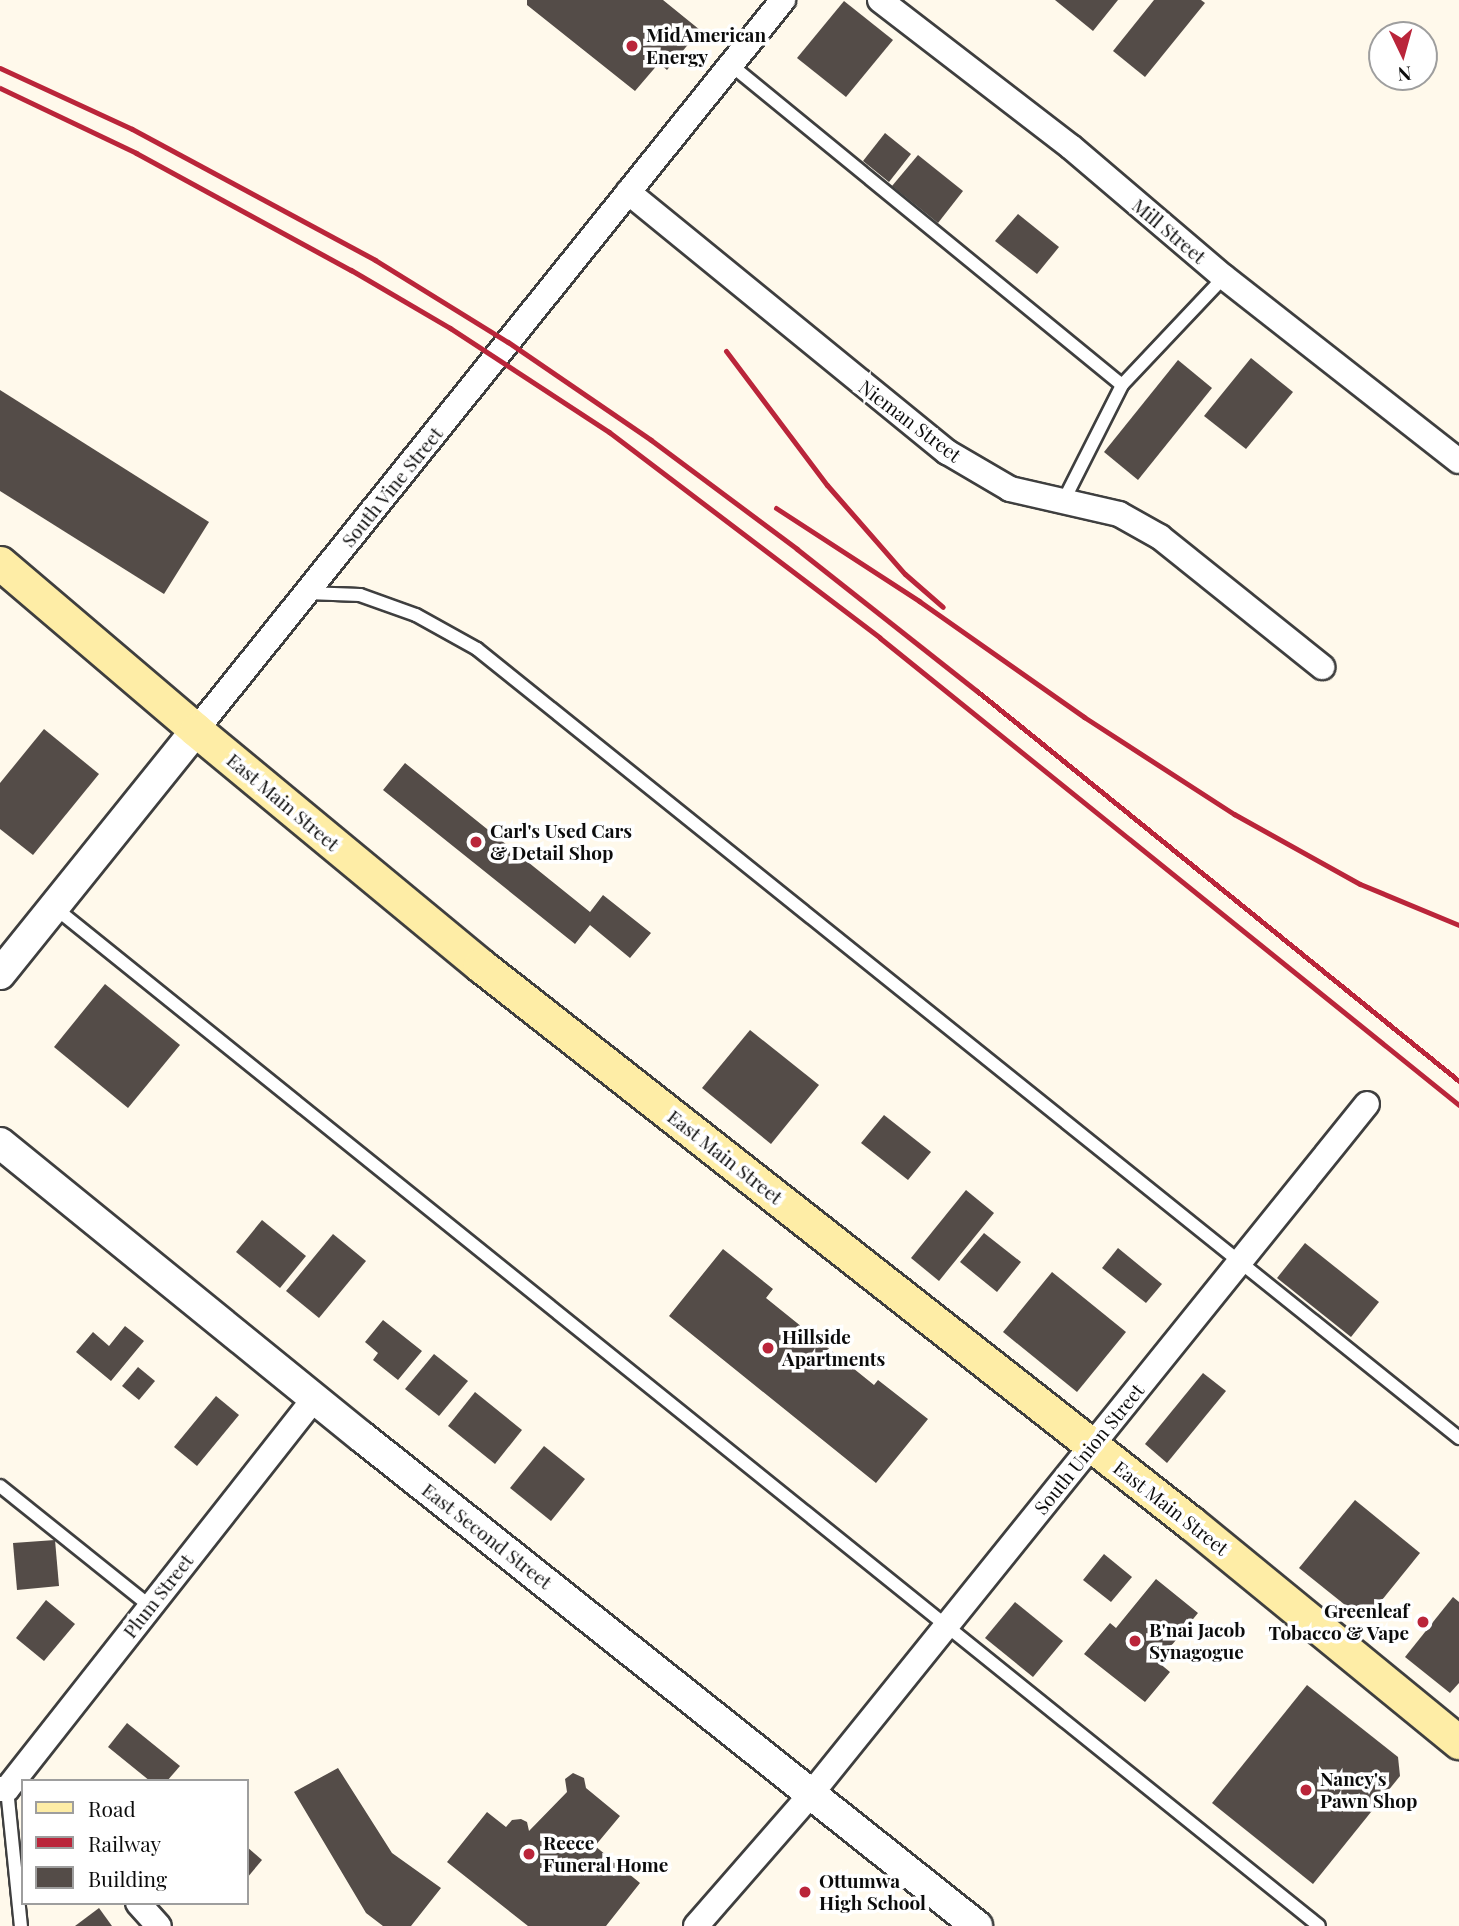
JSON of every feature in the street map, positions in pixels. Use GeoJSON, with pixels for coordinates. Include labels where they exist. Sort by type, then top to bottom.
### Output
{"type":"FeatureCollection","features":[{"type":"Feature","properties":{"kind":"main road","name":"East Main Street"},"geometry":{"type":"LineString","coordinates":[[0,563],[196,730],[480,965],[1092,1446],[1459,1741]]}},
{"type":"Feature","properties":{"kind":"street","name":"South Vine Street"},"geometry":{"type":"LineString","coordinates":[[0,974],[783,0]]}},
{"type":"Feature","properties":{"kind":"street","name":"Mill Street"},"geometry":{"type":"LineString","coordinates":[[880,0],[1071,147],[1224,277],[1459,461]]}},
{"type":"Feature","properties":{"kind":"street","name":"Nieman Street"},"geometry":{"type":"LineString","coordinates":[[628,192],[947,452],[1010,489],[1119,514],[1160,537],[1322,667]]}},
{"type":"Feature","properties":{"kind":"street","name":"South Union Street"},"geometry":{"type":"LineString","coordinates":[[696,1926],[811,1794],[1367,1104]]}},
{"type":"Feature","properties":{"kind":"street","name":"East Second Street"},"geometry":{"type":"LineString","coordinates":[[0,1143],[976,1926]]}},
{"type":"Feature","properties":{"kind":"street","name":"Plum Street"},"geometry":{"type":"LineString","coordinates":[[13,1783],[315,1398]]}},
{"type":"Feature","properties":{"kind":"street"},"geometry":{"type":"LineString","coordinates":[[140,1905],[159,1926]]}},
{"type":"Feature","properties":{"kind":"lane"},"geometry":{"type":"LineString","coordinates":[[731,65],[1122,385]]}},
{"type":"Feature","properties":{"kind":"lane"},"geometry":{"type":"LineString","coordinates":[[1063,500],[1122,385],[1224,277]]}},
{"type":"Feature","properties":{"kind":"lane"},"geometry":{"type":"LineString","coordinates":[[306,593],[360,595],[416,615],[477,649],[1459,1438]]}},
{"type":"Feature","properties":{"kind":"lane"},"geometry":{"type":"LineString","coordinates":[[54,906],[1319,1926]]}},
{"type":"Feature","properties":{"kind":"lane"},"geometry":{"type":"LineString","coordinates":[[0,1486],[150,1606]]}},
{"type":"Feature","properties":{"kind":"lane"},"geometry":{"type":"LineString","coordinates":[[13,1783],[22,1926]]}},
{"type":"Feature","properties":{"kind":"building","name":"MidAmerican Energy"},"geometry":{"type":"Polygon","coordinates":[[[527,0],[663,0],[700,30],[667,70],[659,63],[635,91],[527,5],[527,0]]]}},
{"type":"Feature","properties":{"kind":"building"},"geometry":{"type":"Polygon","coordinates":[[[1055,0],[1118,0],[1093,31],[1055,0]]]}},
{"type":"Feature","properties":{"kind":"building"},"geometry":{"type":"Polygon","coordinates":[[[1154,0],[1201,0],[1205,3],[1145,77],[1113,51],[1154,0]]]}},
{"type":"Feature","properties":{"kind":"building"},"geometry":{"type":"Polygon","coordinates":[[[844,1],[893,40],[846,97],[797,58],[844,1]]]}},
{"type":"Feature","properties":{"kind":"building"},"geometry":{"type":"Polygon","coordinates":[[[885,133],[911,154],[889,182],[863,161],[885,133]]]}},
{"type":"Feature","properties":{"kind":"building"},"geometry":{"type":"Polygon","coordinates":[[[918,155],[963,191],[938,223],[892,186],[918,155]]]}},
{"type":"Feature","properties":{"kind":"building"},"geometry":{"type":"Polygon","coordinates":[[[1018,214],[1059,247],[1037,274],[995,241],[1018,214]]]}},
{"type":"Feature","properties":{"kind":"building"},"geometry":{"type":"Polygon","coordinates":[[[1251,358],[1293,392],[1246,449],[1204,416],[1251,358]]]}},
{"type":"Feature","properties":{"kind":"building"},"geometry":{"type":"Polygon","coordinates":[[[1178,360],[1212,388],[1138,480],[1104,452],[1178,360]]]}},
{"type":"Feature","properties":{"kind":"building"},"geometry":{"type":"Polygon","coordinates":[[[0,390],[209,522],[164,594],[0,491],[0,390]]]}},
{"type":"Feature","properties":{"kind":"building"},"geometry":{"type":"Polygon","coordinates":[[[44,729],[99,774],[33,855],[0,829],[0,783],[44,729]]]}},
{"type":"Feature","properties":{"kind":"building","name":"Carl's Used Cars & Detail Shop"},"geometry":{"type":"Polygon","coordinates":[[[405,763],[590,912],[603,895],[651,933],[630,958],[590,925],[575,944],[383,790],[405,763]]]}},
{"type":"Feature","properties":{"kind":"building"},"geometry":{"type":"Polygon","coordinates":[[[105,984],[180,1045],[128,1108],[54,1047],[105,984]]]}},
{"type":"Feature","properties":{"kind":"building"},"geometry":{"type":"Polygon","coordinates":[[[750,1030],[819,1085],[771,1144],[702,1088],[750,1030]]]}},
{"type":"Feature","properties":{"kind":"building"},"geometry":{"type":"Polygon","coordinates":[[[884,1115],[931,1152],[908,1180],[861,1143],[884,1115]]]}},
{"type":"Feature","properties":{"kind":"building"},"geometry":{"type":"Polygon","coordinates":[[[966,1190],[994,1213],[939,1281],[911,1258],[966,1190]]]}},
{"type":"Feature","properties":{"kind":"building"},"geometry":{"type":"Polygon","coordinates":[[[262,1220],[306,1256],[280,1288],[236,1252],[262,1220]]]}},
{"type":"Feature","properties":{"kind":"building"},"geometry":{"type":"Polygon","coordinates":[[[984,1233],[1021,1262],[997,1292],[960,1262],[984,1233]]]}},
{"type":"Feature","properties":{"kind":"building"},"geometry":{"type":"Polygon","coordinates":[[[333,1234],[366,1261],[319,1318],[286,1291],[333,1234]]]}},
{"type":"Feature","properties":{"kind":"building"},"geometry":{"type":"Polygon","coordinates":[[[1305,1243],[1379,1302],[1351,1337],[1277,1278],[1305,1243]]]}},
{"type":"Feature","properties":{"kind":"building"},"geometry":{"type":"Polygon","coordinates":[[[1118,1248],[1162,1284],[1146,1303],[1102,1268],[1118,1248]]]}},
{"type":"Feature","properties":{"kind":"building","name":"Hillside Apartments"},"geometry":{"type":"Polygon","coordinates":[[[723,1249],[773,1289],[766,1298],[874,1385],[878,1380],[928,1419],[876,1483],[669,1316],[723,1249]]]}},
{"type":"Feature","properties":{"kind":"building"},"geometry":{"type":"Polygon","coordinates":[[[1052,1272],[1126,1332],[1077,1392],[1003,1332],[1052,1272]]]}},
{"type":"Feature","properties":{"kind":"building"},"geometry":{"type":"Polygon","coordinates":[[[383,1320],[422,1351],[398,1380],[373,1360],[378,1353],[365,1342],[383,1320]]]}},
{"type":"Feature","properties":{"kind":"building"},"geometry":{"type":"Polygon","coordinates":[[[125,1326],[144,1341],[111,1381],[76,1352],[93,1332],[109,1346],[125,1326]]]}},
{"type":"Feature","properties":{"kind":"building"},"geometry":{"type":"Polygon","coordinates":[[[434,1354],[468,1381],[439,1416],[405,1389],[434,1354]]]}},
{"type":"Feature","properties":{"kind":"building"},"geometry":{"type":"Polygon","coordinates":[[[138,1367],[155,1381],[139,1400],[122,1386],[138,1367]]]}},
{"type":"Feature","properties":{"kind":"building"},"geometry":{"type":"Polygon","coordinates":[[[1203,1373],[1226,1391],[1167,1463],[1145,1444],[1203,1373]]]}},
{"type":"Feature","properties":{"kind":"building"},"geometry":{"type":"Polygon","coordinates":[[[475,1392],[522,1430],[495,1464],[448,1426],[475,1392]]]}},
{"type":"Feature","properties":{"kind":"building"},"geometry":{"type":"Polygon","coordinates":[[[216,1396],[239,1415],[197,1466],[174,1447],[216,1396]]]}},
{"type":"Feature","properties":{"kind":"building"},"geometry":{"type":"Polygon","coordinates":[[[544,1446],[585,1479],[551,1521],[510,1488],[544,1446]]]}},
{"type":"Feature","properties":{"kind":"building"},"geometry":{"type":"Polygon","coordinates":[[[1355,1500],[1420,1553],[1365,1621],[1299,1568],[1355,1500]]]}},
{"type":"Feature","properties":{"kind":"building"},"geometry":{"type":"Polygon","coordinates":[[[55,1540],[59,1586],[17,1590],[13,1543],[55,1540]]]}},
{"type":"Feature","properties":{"kind":"building"},"geometry":{"type":"Polygon","coordinates":[[[1104,1554],[1132,1577],[1111,1602],[1083,1580],[1104,1554]]]}},
{"type":"Feature","properties":{"kind":"building","name":"B'nai Jacob Synagogue"},"geometry":{"type":"Polygon","coordinates":[[[1156,1579],[1198,1613],[1158,1662],[1170,1672],[1145,1702],[1084,1654],[1110,1623],[1116,1628],[1156,1579]]]}},
{"type":"Feature","properties":{"kind":"building"},"geometry":{"type":"Polygon","coordinates":[[[1453,1597],[1459,1602],[1459,1683],[1450,1693],[1405,1657],[1453,1597]]]}},
{"type":"Feature","properties":{"kind":"building"},"geometry":{"type":"Polygon","coordinates":[[[46,1600],[75,1624],[44,1661],[16,1638],[46,1600]]]}},
{"type":"Feature","properties":{"kind":"building"},"geometry":{"type":"Polygon","coordinates":[[[1015,1602],[1063,1641],[1033,1677],[985,1638],[1015,1602]]]}},
{"type":"Feature","properties":{"kind":"building","name":"Nancy's Pawn Shop"},"geometry":{"type":"Polygon","coordinates":[[[1307,1685],[1398,1757],[1400,1776],[1313,1884],[1212,1803],[1307,1685]]]}},
{"type":"Feature","properties":{"kind":"building"},"geometry":{"type":"Polygon","coordinates":[[[127,1723],[180,1766],[169,1779],[148,1779],[108,1747],[127,1723]]]}},
{"type":"Feature","properties":{"kind":"building"},"geometry":{"type":"Polygon","coordinates":[[[338,1768],[392,1853],[441,1888],[411,1926],[383,1926],[366,1913],[294,1792],[338,1768]]]}},
{"type":"Feature","properties":{"kind":"building","name":"Reece Funeral Home"},"geometry":{"type":"Polygon","coordinates":[[[573,1773],[584,1778],[586,1788],[620,1816],[595,1846],[640,1883],[606,1926],[528,1926],[447,1862],[487,1812],[506,1827],[512,1820],[521,1819],[527,1822],[529,1831],[567,1792],[565,1779],[573,1773]]]}},
{"type":"Feature","properties":{"kind":"building"},"geometry":{"type":"Polygon","coordinates":[[[248,1848],[262,1860],[248,1877],[248,1848]]]}},
{"type":"Feature","properties":{"kind":"building"},"geometry":{"type":"Polygon","coordinates":[[[99,1908],[112,1926],[75,1926],[99,1908]]]}},
{"type":"Feature","properties":{"kind":"railway"},"geometry":{"type":"LineString","coordinates":[[0,68],[132,129],[375,260],[508,342],[651,440],[797,549],[977,691],[1459,1081]]}},
{"type":"Feature","properties":{"kind":"railway"},"geometry":{"type":"LineString","coordinates":[[0,88],[136,153],[351,270],[450,328],[609,432],[880,638],[1459,1105]]}},
{"type":"Feature","properties":{"kind":"railway"},"geometry":{"type":"LineString","coordinates":[[726,351],[827,485],[905,574],[943,607]]}},
{"type":"Feature","properties":{"kind":"railway"},"geometry":{"type":"LineString","coordinates":[[776,508],[919,601],[1084,717],[1234,814],[1360,884],[1459,925]]}},
{"type":"Feature","properties":{"kind":"place","name":"MidAmerican Energy"},"geometry":{"type":"Point","coordinates":[632,46]}},
{"type":"Feature","properties":{"kind":"place","name":"Carl's Used Cars & Detail Shop"},"geometry":{"type":"Point","coordinates":[476,842]}},
{"type":"Feature","properties":{"kind":"place","name":"Hillside Apartments"},"geometry":{"type":"Point","coordinates":[768,1348]}},
{"type":"Feature","properties":{"kind":"place","name":"Greenleaf Tobacco & Vape"},"geometry":{"type":"Point","coordinates":[1423,1622]}},
{"type":"Feature","properties":{"kind":"place","name":"B'nai Jacob Synagogue"},"geometry":{"type":"Point","coordinates":[1135,1641]}},
{"type":"Feature","properties":{"kind":"place","name":"Nancy's Pawn Shop"},"geometry":{"type":"Point","coordinates":[1306,1790]}},
{"type":"Feature","properties":{"kind":"place","name":"Reece Funeral Home"},"geometry":{"type":"Point","coordinates":[529,1854]}},
{"type":"Feature","properties":{"kind":"place","name":"Ottumwa High School"},"geometry":{"type":"Point","coordinates":[805,1892]}}]}
